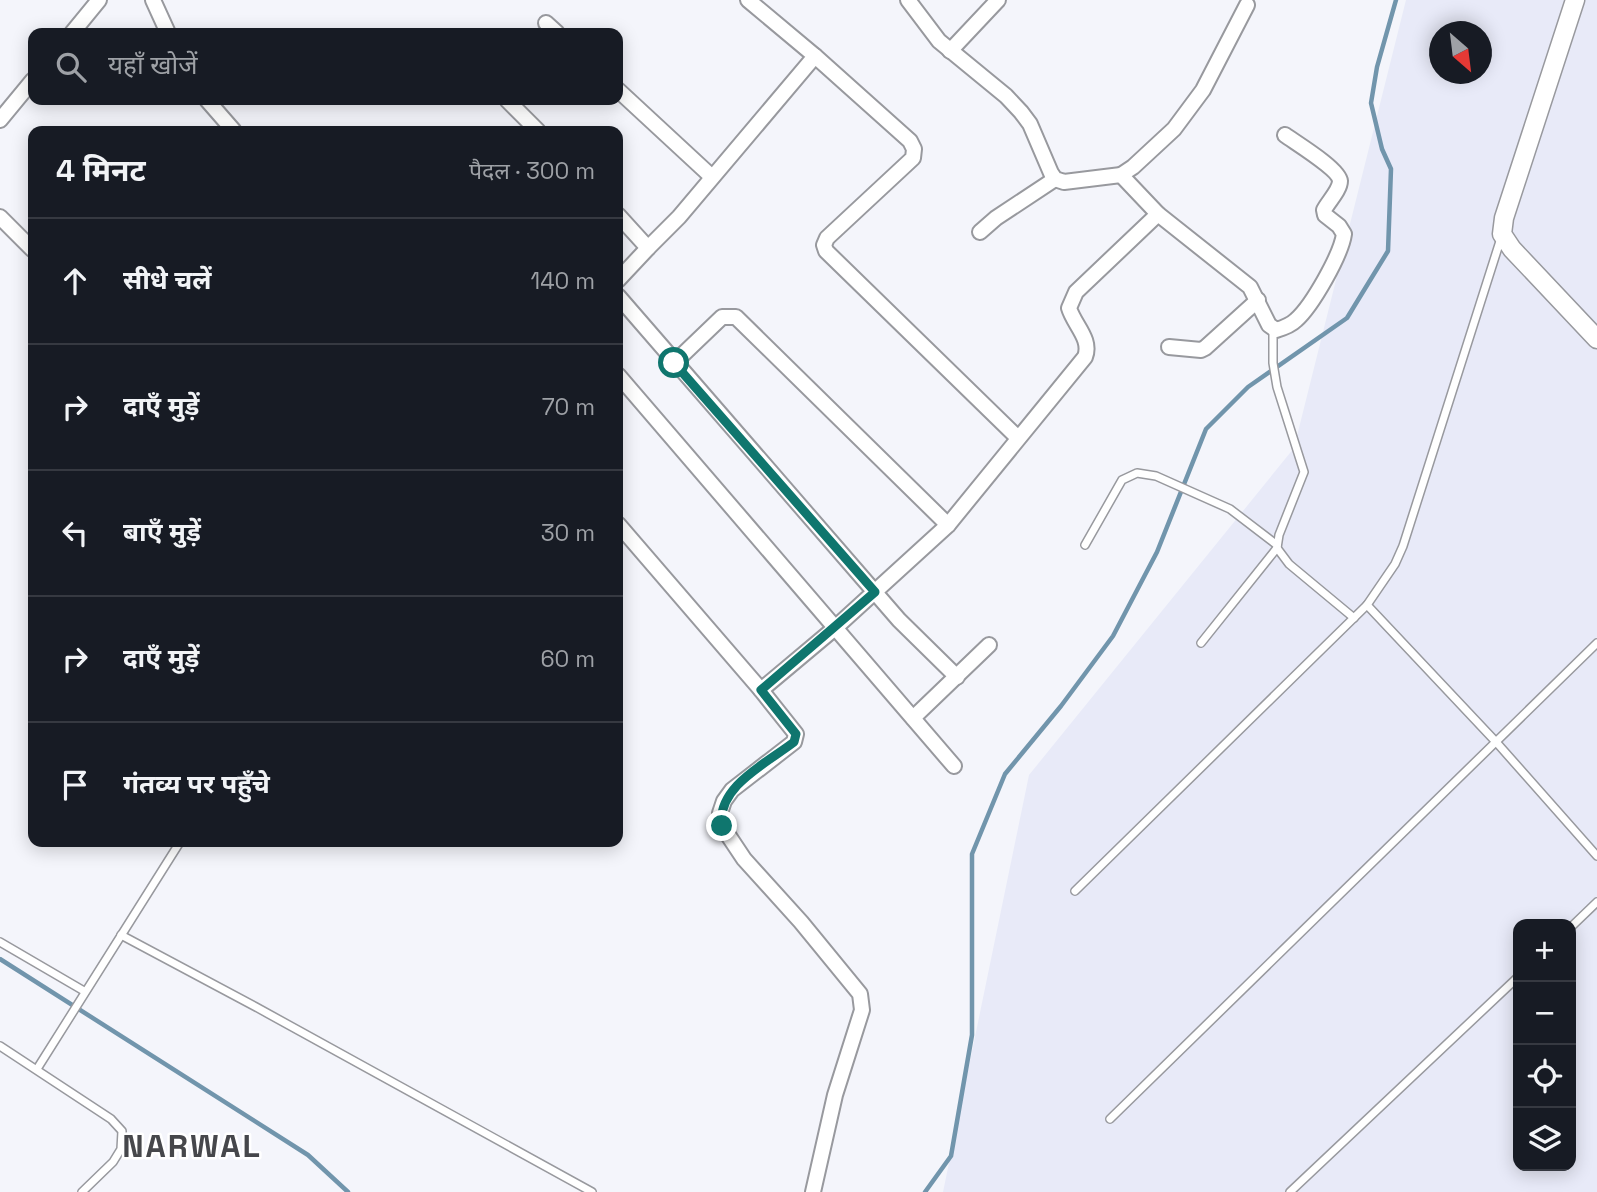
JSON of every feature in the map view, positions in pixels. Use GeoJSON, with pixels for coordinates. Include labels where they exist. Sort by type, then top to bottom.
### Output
{"type":"FeatureCollection","features":[{"type":"Feature","properties":{"kind":"street"},"geometry":{"type":"LineString","coordinates":[[76,28],[99,0]]}},
{"type":"Feature","properties":{"kind":"street"},"geometry":{"type":"LineString","coordinates":[[153,0],[166,28]]}},
{"type":"Feature","properties":{"kind":"street"},"geometry":{"type":"LineString","coordinates":[[748,0],[910,141],[914,149],[913,158],[827,238],[824,245],[826,251],[1018,438]]}},
{"type":"Feature","properties":{"kind":"street"},"geometry":{"type":"LineString","coordinates":[[908,0],[939,41],[1006,96],[1021,112],[1030,124],[1055,179],[1064,182],[1121,175],[1157,144],[1189,110],[1203,90],[1247,5]]}},
{"type":"Feature","properties":{"kind":"street"},"geometry":{"type":"LineString","coordinates":[[950,51],[998,0]]}},
{"type":"Feature","properties":{"kind":"street"},"geometry":{"type":"LineString","coordinates":[[1575,0],[1504,218],[1502,234],[1512,249],[1597,339]]}},
{"type":"Feature","properties":{"kind":"street"},"geometry":{"type":"LineString","coordinates":[[623,275],[712,177],[815,56]]}},
{"type":"Feature","properties":{"kind":"street"},"geometry":{"type":"LineString","coordinates":[[0,120],[28,86]]}},
{"type":"Feature","properties":{"kind":"street"},"geometry":{"type":"LineString","coordinates":[[623,95],[712,177]]}},
{"type":"Feature","properties":{"kind":"street"},"geometry":{"type":"LineString","coordinates":[[211,105],[230,126]]}},
{"type":"Feature","properties":{"kind":"street"},"geometry":{"type":"LineString","coordinates":[[512,105],[533,126]]}},
{"type":"Feature","properties":{"kind":"street"},"geometry":{"type":"LineString","coordinates":[[1121,175],[1158,214],[1252,288],[1269,325],[1273,329],[1283,328],[1296,320],[1322,285],[1338,254],[1344,234],[1339,226],[1325,215],[1324,210],[1340,184],[1339,178],[1332,169],[1285,135]]}},
{"type":"Feature","properties":{"kind":"street"},"geometry":{"type":"LineString","coordinates":[[980,232],[1055,179]]}},
{"type":"Feature","properties":{"kind":"street"},"geometry":{"type":"LineString","coordinates":[[761,690],[835,628],[948,524],[1085,357],[1088,349],[1086,341],[1069,308],[1076,292],[1158,214]]}},
{"type":"Feature","properties":{"kind":"street"},"geometry":{"type":"LineString","coordinates":[[0,217],[28,245]]}},
{"type":"Feature","properties":{"kind":"street"},"geometry":{"type":"LineString","coordinates":[[623,220],[648,248]]}},
{"type":"Feature","properties":{"kind":"street"},"geometry":{"type":"LineString","coordinates":[[1169,348],[1205,348],[1258,300]]}},
{"type":"Feature","properties":{"kind":"street"},"geometry":{"type":"LineString","coordinates":[[623,302],[899,620],[957,677]]}},
{"type":"Feature","properties":{"kind":"street"},"geometry":{"type":"LineString","coordinates":[[674,363],[723,317],[736,317],[948,524]]}},
{"type":"Feature","properties":{"kind":"street"},"geometry":{"type":"LineString","coordinates":[[623,381],[954,766]]}},
{"type":"Feature","properties":{"kind":"street"},"geometry":{"type":"LineString","coordinates":[[623,530],[796,734],[794,742],[732,790],[720,813],[722,826],[744,859],[855,986],[862,1002],[862,1010],[826,1128],[814,1192]]}},
{"type":"Feature","properties":{"kind":"street"},"geometry":{"type":"LineString","coordinates":[[913,718],[989,645]]}},
{"type":"Feature","properties":{"kind":"lane"},"geometry":{"type":"LineString","coordinates":[[1074,891],[1367,605],[1395,564],[1502,234]]}},
{"type":"Feature","properties":{"kind":"lane"},"geometry":{"type":"LineString","coordinates":[[1200,643],[1277,546],[1304,472],[1276,380],[1273,329]]}},
{"type":"Feature","properties":{"kind":"lane"},"geometry":{"type":"LineString","coordinates":[[1085,545],[1122,480],[1137,472],[1156,476],[1230,509],[1277,546],[1289,564],[1354,618]]}},
{"type":"Feature","properties":{"kind":"lane"},"geometry":{"type":"LineString","coordinates":[[1367,605],[1497,743],[1597,856]]}},
{"type":"Feature","properties":{"kind":"lane"},"geometry":{"type":"LineString","coordinates":[[1110,1119],[1597,643]]}},
{"type":"Feature","properties":{"kind":"lane"},"geometry":{"type":"LineString","coordinates":[[37,1069],[177,847]]}},
{"type":"Feature","properties":{"kind":"lane"},"geometry":{"type":"LineString","coordinates":[[1576,922],[1597,902]]}},
{"type":"Feature","properties":{"kind":"lane"},"geometry":{"type":"LineString","coordinates":[[121,934],[592,1192]]}},
{"type":"Feature","properties":{"kind":"lane"},"geometry":{"type":"LineString","coordinates":[[0,942],[84,991]]}},
{"type":"Feature","properties":{"kind":"lane"},"geometry":{"type":"LineString","coordinates":[[1290,1192],[1513,982]]}},
{"type":"Feature","properties":{"kind":"lane"},"geometry":{"type":"LineString","coordinates":[[0,1046],[111,1119],[121,1131],[121,1149],[113,1162],[85,1191]]}},
{"type":"Feature","properties":{"kind":"shaded area"},"geometry":{"type":"Polygon","coordinates":[[[1406,0],[1597,0],[1597,1192],[943,1192],[1029,775],[1294,448],[1406,0]]]}},
{"type":"Feature","properties":{"kind":"waterway"},"geometry":{"type":"LineString","coordinates":[[925,1192],[951,1156],[972,1035],[972,854],[1005,774],[1061,706],[1113,636],[1157,552],[1206,429],[1248,387],[1347,318],[1388,251],[1391,169],[1382,149],[1371,103],[1377,67],[1396,0]]}},
{"type":"Feature","properties":{"kind":"waterway"},"geometry":{"type":"LineString","coordinates":[[0,959],[308,1155],[348,1192]]}},
{"type":"Feature","properties":{"kind":"district","name":"NARWAL"},"geometry":{"type":"Point","coordinates":[192,1146]}},
{"type":"Feature","properties":{"kind":"route"},"geometry":{"type":"LineString","coordinates":[[674,363],[875,592],[761,690],[792,726],[796,734],[794,742],[732,790],[720,813],[722,826]]}}]}
